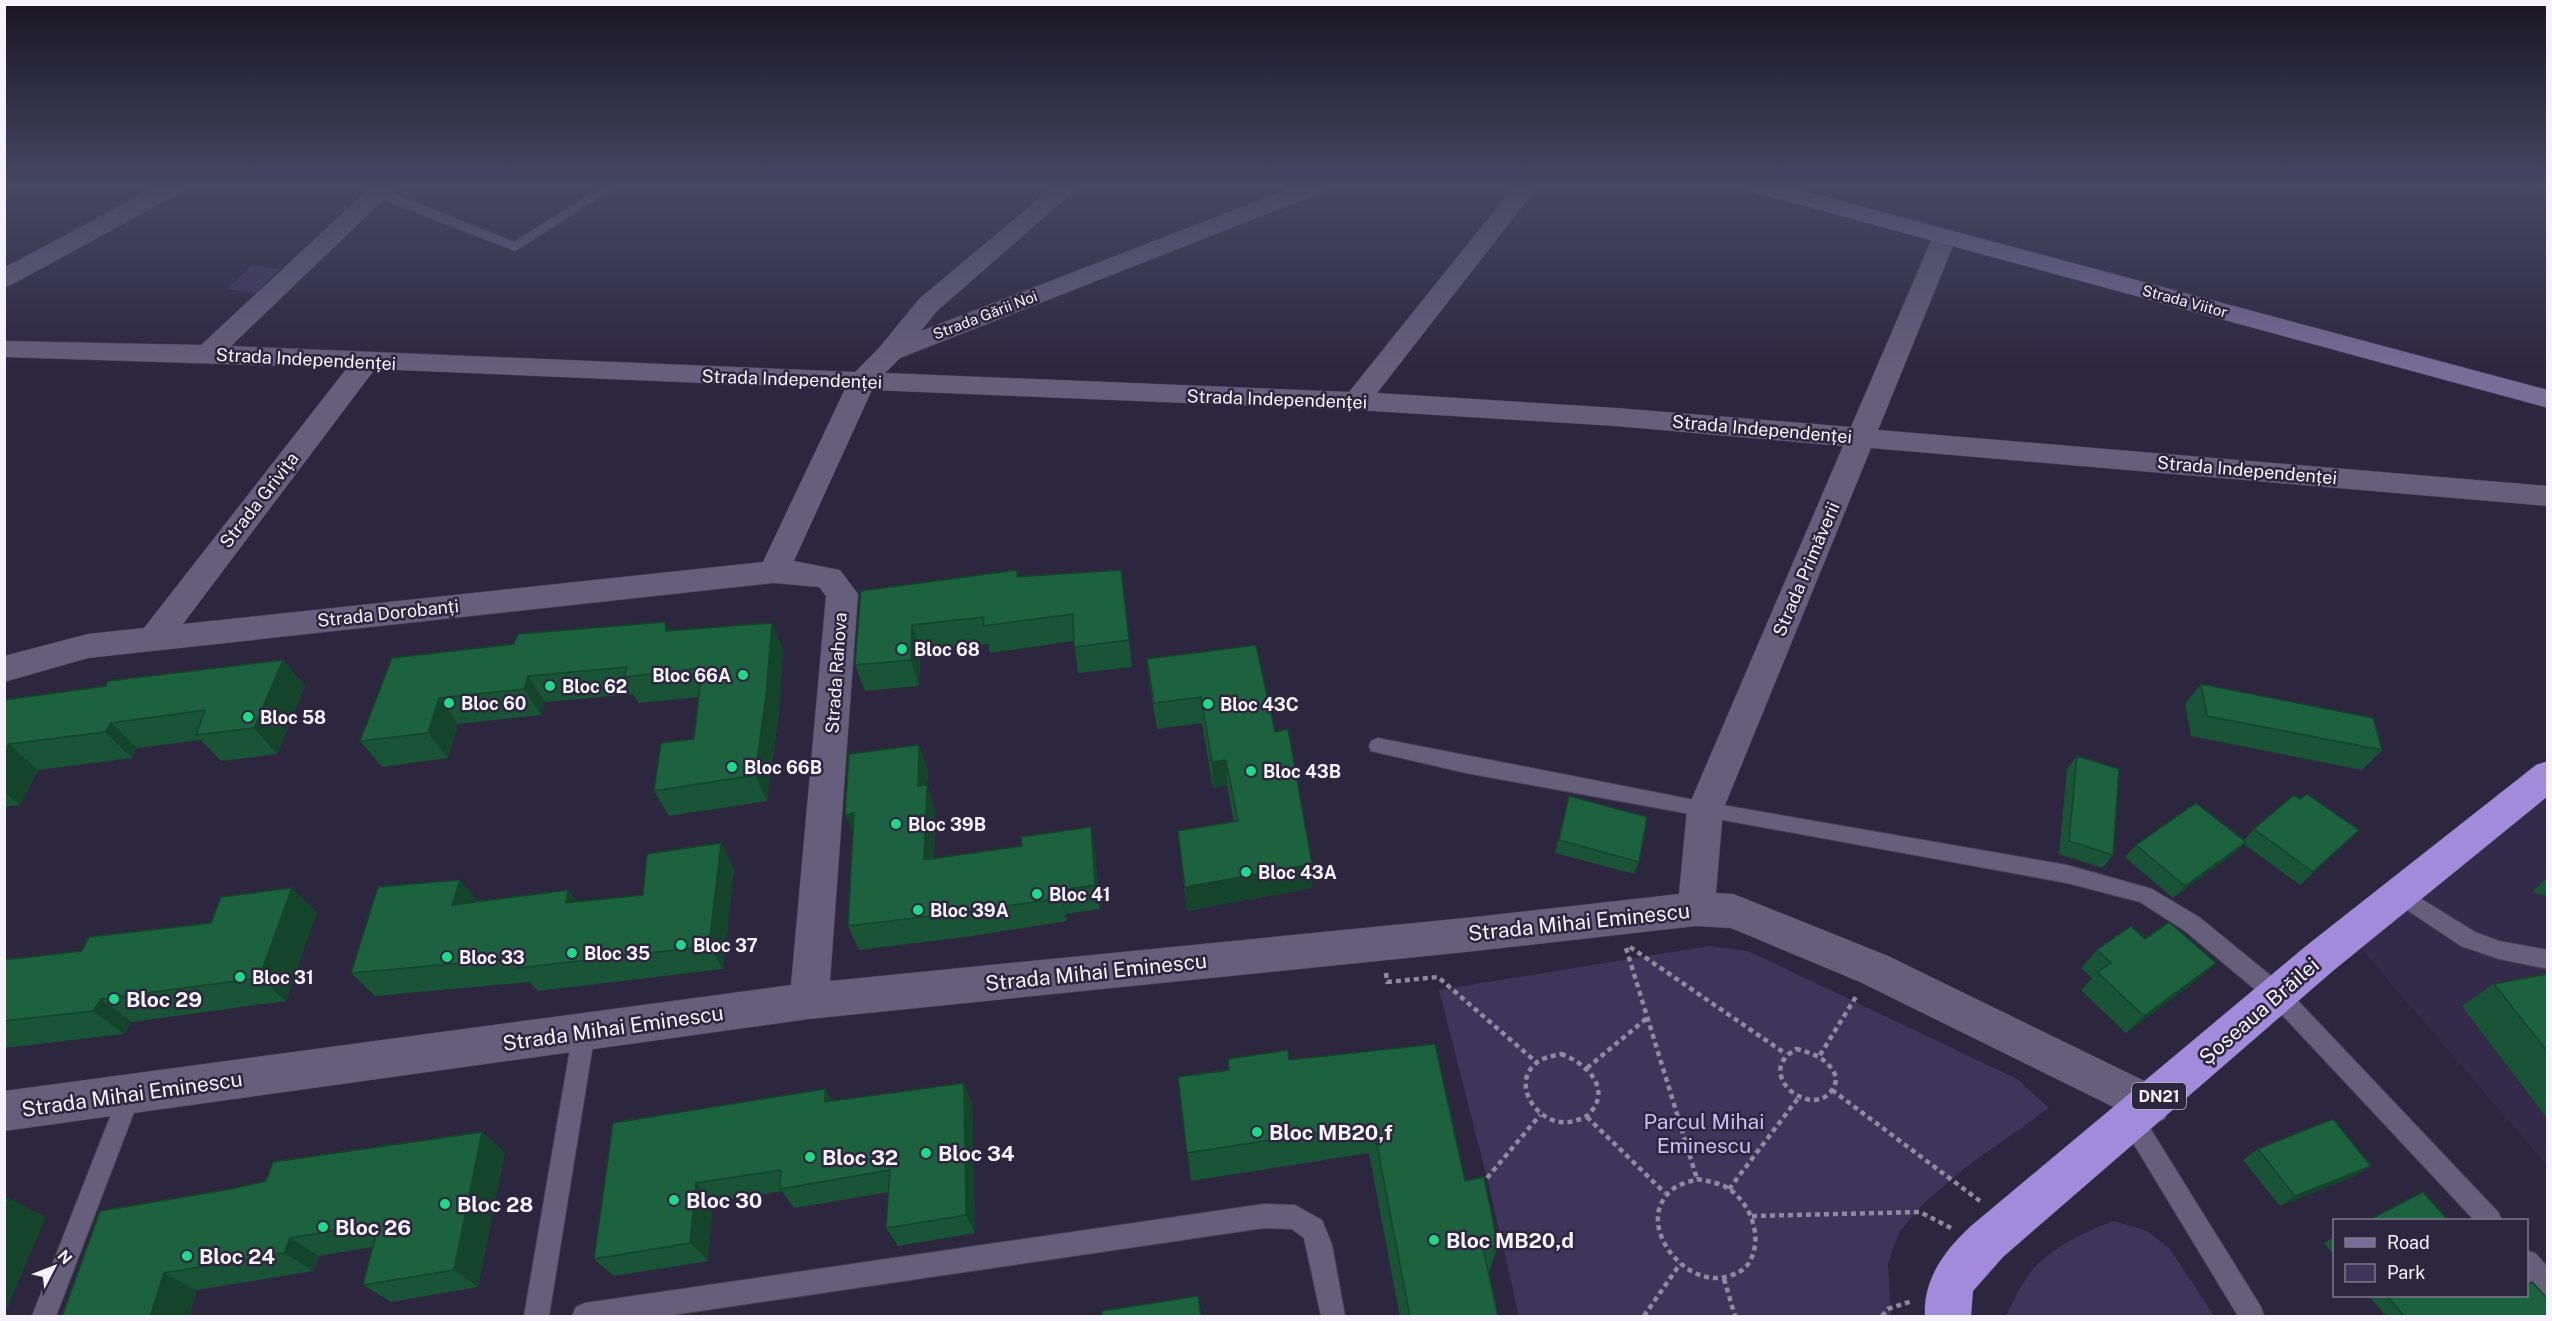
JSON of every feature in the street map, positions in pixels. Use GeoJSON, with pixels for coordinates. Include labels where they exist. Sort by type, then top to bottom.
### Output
{"type":"FeatureCollection","features":[{"type":"Feature","properties":{"kind":"highway","name":"Șoseaua Brăilei"},"geometry":{"type":"LineString","coordinates":[[1948,1317],[1948,1299],[1956,1276],[1996,1233],[2399,894],[2547,775]]}},
{"type":"Feature","properties":{"kind":"street"},"geometry":{"type":"LineString","coordinates":[[4,279],[64,247]]}},
{"type":"Feature","properties":{"kind":"street"},"geometry":{"type":"LineString","coordinates":[[208,354],[321,247]]}},
{"type":"Feature","properties":{"kind":"street"},"geometry":{"type":"LineString","coordinates":[[890,351],[928,305],[997,247]]}},
{"type":"Feature","properties":{"kind":"street","name":"Strada Gării Noi"},"geometry":{"type":"LineString","coordinates":[[862,381],[890,351],[1160,247]]}},
{"type":"Feature","properties":{"kind":"street"},"geometry":{"type":"LineString","coordinates":[[1356,401],[1478,247]]}},
{"type":"Feature","properties":{"kind":"street","name":"Strada Primăverii"},"geometry":{"type":"LineString","coordinates":[[1696,909],[1705,810],[1941,247]]}},
{"type":"Feature","properties":{"kind":"street","name":"Strada Viitor"},"geometry":{"type":"LineString","coordinates":[[1984,247],[2547,399]]}},
{"type":"Feature","properties":{"kind":"street","name":"Strada Independenței"},"geometry":{"type":"LineString","coordinates":[[4,349],[208,354],[1356,401],[1616,417],[2547,496]]}},
{"type":"Feature","properties":{"kind":"street","name":"Strada Grivița"},"geometry":{"type":"LineString","coordinates":[[153,639],[366,362]]}},
{"type":"Feature","properties":{"kind":"street"},"geometry":{"type":"LineString","coordinates":[[774,572],[862,381]]}},
{"type":"Feature","properties":{"kind":"street","name":"Strada Dorobanți"},"geometry":{"type":"LineString","coordinates":[[4,669],[88,646],[774,572]]}},
{"type":"Feature","properties":{"kind":"street","name":"Strada Rahova"},"geometry":{"type":"LineString","coordinates":[[774,572],[805,573],[829,578],[842,594],[809,1001]]}},
{"type":"Feature","properties":{"kind":"street","name":"Strada Mihai Eminescu"},"geometry":{"type":"LineString","coordinates":[[4,1111],[809,1001],[1475,934],[1696,909],[1733,911],[1874,969],[2141,1112]]}},
{"type":"Feature","properties":{"kind":"lane"},"geometry":{"type":"LineString","coordinates":[[1378,746],[1705,810],[2067,874],[2145,895],[2192,924],[2278,995],[2488,1219]]}},
{"type":"Feature","properties":{"kind":"lane"},"geometry":{"type":"LineString","coordinates":[[2399,894],[2468,939],[2499,950],[2547,960]]}},
{"type":"Feature","properties":{"kind":"lane"},"geometry":{"type":"LineString","coordinates":[[536,1317],[584,1032]]}},
{"type":"Feature","properties":{"kind":"lane"},"geometry":{"type":"LineString","coordinates":[[44,1317],[130,1094]]}},
{"type":"Feature","properties":{"kind":"lane"},"geometry":{"type":"LineString","coordinates":[[2141,1112],[2252,1317]]}},
{"type":"Feature","properties":{"kind":"lane"},"geometry":{"type":"LineString","coordinates":[[585,1317],[1264,1216],[1295,1217],[1312,1229],[1320,1245],[1333,1317]]}},
{"type":"Feature","properties":{"kind":"lane"},"geometry":{"type":"LineString","coordinates":[[2528,1264],[2547,1285]]}},
{"type":"Feature","properties":{"kind":"path"},"geometry":{"type":"LineString","coordinates":[[1380,943],[1387,982],[1438,977],[1534,1061]]}},
{"type":"Feature","properties":{"kind":"path"},"geometry":{"type":"LineString","coordinates":[[1697,1179],[1624,943],[1786,1054]]}},
{"type":"Feature","properties":{"kind":"path"},"geometry":{"type":"LineString","coordinates":[[1820,1055],[1874,969]]}},
{"type":"Feature","properties":{"kind":"path"},"geometry":{"type":"LineString","coordinates":[[1587,1068],[1647,1018]]}},
{"type":"Feature","properties":{"kind":"path"},"geometry":{"type":"LineString","coordinates":[[1796,1049],[1808,1050],[1820,1055],[1829,1064],[1834,1075],[1832,1090],[1821,1100],[1810,1101],[1799,1097],[1789,1089],[1781,1077],[1780,1064],[1786,1054],[1796,1049]]}},
{"type":"Feature","properties":{"kind":"path"},"geometry":{"type":"LineString","coordinates":[[1561,1054],[1575,1058],[1587,1068],[1595,1079],[1598,1094],[1595,1106],[1587,1117],[1576,1122],[1562,1123],[1539,1115],[1528,1100],[1525,1086],[1527,1073],[1534,1061],[1547,1055],[1561,1054]]}},
{"type":"Feature","properties":{"kind":"path"},"geometry":{"type":"LineString","coordinates":[[1832,1090],[1996,1233]]}},
{"type":"Feature","properties":{"kind":"path"},"geometry":{"type":"LineString","coordinates":[[1729,1189],[1799,1097]]}},
{"type":"Feature","properties":{"kind":"path"},"geometry":{"type":"LineString","coordinates":[[1487,1178],[1539,1115]]}},
{"type":"Feature","properties":{"kind":"path"},"geometry":{"type":"LineString","coordinates":[[1587,1117],[1665,1193]]}},
{"type":"Feature","properties":{"kind":"path"},"geometry":{"type":"LineString","coordinates":[[1697,1179],[1713,1181],[1729,1189],[1742,1201],[1752,1216],[1756,1233],[1756,1249],[1749,1263],[1739,1273],[1724,1279],[1705,1278],[1680,1264],[1671,1256],[1660,1238],[1657,1219],[1660,1202],[1665,1193],[1681,1182],[1697,1179]]}},
{"type":"Feature","properties":{"kind":"path"},"geometry":{"type":"LineString","coordinates":[[1752,1216],[1920,1212],[1996,1233]]}},
{"type":"Feature","properties":{"kind":"path"},"geometry":{"type":"LineString","coordinates":[[1644,1317],[1680,1264]]}},
{"type":"Feature","properties":{"kind":"path"},"geometry":{"type":"LineString","coordinates":[[1724,1279],[1735,1317]]}},
{"type":"Feature","properties":{"kind":"shaded area"},"geometry":{"type":"Polygon","coordinates":[[[2547,799],[2547,1165],[2358,945],[2547,799]]]}},
{"type":"Feature","properties":{"kind":"green space"},"geometry":{"type":"Polygon","coordinates":[[[252,265],[280,269],[256,293],[227,289],[252,265]]]}},
{"type":"Feature","properties":{"kind":"green space","name":"Parcul Mihai Eminescu"},"geometry":{"type":"Polygon","coordinates":[[[1709,946],[1748,951],[2017,1079],[2049,1108],[1966,1167],[1924,1203],[1899,1232],[1888,1263],[1891,1316],[1519,1316],[1487,1178],[1439,990],[1709,946]]]}},
{"type":"Feature","properties":{"kind":"green space"},"geometry":{"type":"Polygon","coordinates":[[[2114,1221],[2147,1231],[2169,1248],[2214,1316],[2006,1316],[2026,1279],[2034,1268],[2051,1253],[2071,1240],[2114,1221]]]}},
{"type":"Feature","properties":{"kind":"building"},"geometry":{"type":"Polygon","coordinates":[[[1017,570],[1017,577],[1121,570],[1129,640],[1074,647],[1073,614],[983,626],[984,617],[912,625],[911,660],[855,665],[861,591],[1017,570]]]}},
{"type":"Feature","properties":{"kind":"building"},"geometry":{"type":"Polygon","coordinates":[[[665,622],[666,631],[772,623],[766,695],[755,775],[654,791],[661,743],[694,739],[702,668],[624,677],[627,667],[528,676],[524,689],[439,698],[428,733],[360,741],[392,658],[514,644],[518,634],[665,622]]]}},
{"type":"Feature","properties":{"kind":"building"},"geometry":{"type":"Polygon","coordinates":[[[1256,645],[1275,732],[1288,729],[1312,864],[1185,887],[1178,831],[1238,821],[1226,760],[1212,762],[1201,697],[1154,703],[1147,659],[1256,645]]]}},
{"type":"Feature","properties":{"kind":"building"},"geometry":{"type":"Polygon","coordinates":[[[283,660],[254,728],[196,735],[205,710],[111,723],[105,732],[9,744],[4,752],[4,700],[106,686],[108,681],[283,660]]]}},
{"type":"Feature","properties":{"kind":"building"},"geometry":{"type":"Polygon","coordinates":[[[2201,684],[2373,718],[2382,750],[2207,716],[2201,684]]]}},
{"type":"Feature","properties":{"kind":"building"},"geometry":{"type":"Polygon","coordinates":[[[919,745],[918,786],[927,785],[924,860],[1022,846],[1021,837],[1091,827],[1095,885],[1061,890],[1062,898],[848,926],[854,813],[845,815],[849,754],[919,745]]]}},
{"type":"Feature","properties":{"kind":"building"},"geometry":{"type":"Polygon","coordinates":[[[2077,756],[2119,769],[2113,855],[2069,841],[2077,756]]]}},
{"type":"Feature","properties":{"kind":"building"},"geometry":{"type":"Polygon","coordinates":[[[2307,794],[2359,830],[2313,872],[2254,829],[2294,795],[2300,799],[2307,794]]]}},
{"type":"Feature","properties":{"kind":"building"},"geometry":{"type":"Polygon","coordinates":[[[1569,796],[1647,817],[1639,862],[1559,840],[1569,796]]]}},
{"type":"Feature","properties":{"kind":"building"},"geometry":{"type":"Polygon","coordinates":[[[2196,803],[2246,842],[2185,886],[2136,845],[2196,803]]]}},
{"type":"Feature","properties":{"kind":"building"},"geometry":{"type":"Polygon","coordinates":[[[721,843],[709,946],[518,968],[519,958],[351,973],[378,887],[460,880],[452,905],[568,890],[566,903],[643,895],[647,854],[721,843]]]}},
{"type":"Feature","properties":{"kind":"building"},"geometry":{"type":"Polygon","coordinates":[[[292,888],[259,978],[101,999],[93,1011],[4,1021],[4,960],[82,951],[89,937],[211,923],[221,897],[292,888]]]}},
{"type":"Feature","properties":{"kind":"building"},"geometry":{"type":"Polygon","coordinates":[[[2169,922],[2216,963],[2144,1016],[2097,972],[2111,963],[2097,950],[2131,926],[2145,939],[2169,922]]]}},
{"type":"Feature","properties":{"kind":"building"},"geometry":{"type":"Polygon","coordinates":[[[2547,974],[2547,1051],[2494,984],[2547,974]]]}},
{"type":"Feature","properties":{"kind":"building"},"geometry":{"type":"Polygon","coordinates":[[[1435,1044],[1465,1181],[1484,1177],[1498,1246],[1483,1247],[1498,1317],[1410,1317],[1373,1124],[1187,1153],[1178,1077],[1229,1070],[1228,1059],[1288,1050],[1289,1060],[1435,1044]]]}},
{"type":"Feature","properties":{"kind":"building"},"geometry":{"type":"Polygon","coordinates":[[[964,1083],[966,1215],[886,1228],[890,1170],[780,1189],[781,1170],[696,1183],[690,1243],[594,1259],[613,1123],[825,1089],[825,1102],[964,1083]]]}},
{"type":"Feature","properties":{"kind":"building"},"geometry":{"type":"Polygon","coordinates":[[[2333,1119],[2371,1166],[2295,1196],[2258,1149],[2333,1119]]]}},
{"type":"Feature","properties":{"kind":"building"},"geometry":{"type":"Polygon","coordinates":[[[482,1132],[454,1270],[363,1285],[379,1223],[290,1238],[284,1253],[164,1273],[150,1317],[62,1317],[100,1211],[266,1181],[273,1162],[482,1132]]]}},
{"type":"Feature","properties":{"kind":"building"},"geometry":{"type":"Polygon","coordinates":[[[2423,1192],[2447,1219],[2371,1219],[2423,1192]]]}},
{"type":"Feature","properties":{"kind":"building"},"geometry":{"type":"Polygon","coordinates":[[[2532,1282],[2547,1298],[2547,1317],[2405,1317],[2388,1297],[2528,1297],[2528,1284],[2532,1282]]]}},
{"type":"Feature","properties":{"kind":"building"},"geometry":{"type":"Polygon","coordinates":[[[1198,1296],[1201,1317],[1102,1317],[1102,1311],[1198,1296]]]}},
{"type":"Feature","properties":{"kind":"place","name":"Bloc 68"},"geometry":{"type":"Point","coordinates":[902,649]}},
{"type":"Feature","properties":{"kind":"place","name":"Bloc 66A"},"geometry":{"type":"Point","coordinates":[743,675]}},
{"type":"Feature","properties":{"kind":"place","name":"Bloc 62"},"geometry":{"type":"Point","coordinates":[550,686]}},
{"type":"Feature","properties":{"kind":"place","name":"Bloc 60"},"geometry":{"type":"Point","coordinates":[449,703]}},
{"type":"Feature","properties":{"kind":"place","name":"Bloc 43C"},"geometry":{"type":"Point","coordinates":[1208,704]}},
{"type":"Feature","properties":{"kind":"place","name":"Bloc 58"},"geometry":{"type":"Point","coordinates":[248,717]}},
{"type":"Feature","properties":{"kind":"place","name":"Bloc 66B"},"geometry":{"type":"Point","coordinates":[732,767]}},
{"type":"Feature","properties":{"kind":"place","name":"Bloc 43B"},"geometry":{"type":"Point","coordinates":[1251,771]}},
{"type":"Feature","properties":{"kind":"place","name":"Bloc 39B"},"geometry":{"type":"Point","coordinates":[896,824]}},
{"type":"Feature","properties":{"kind":"place","name":"Bloc 43A"},"geometry":{"type":"Point","coordinates":[1246,872]}},
{"type":"Feature","properties":{"kind":"place","name":"Bloc 41"},"geometry":{"type":"Point","coordinates":[1037,894]}},
{"type":"Feature","properties":{"kind":"place","name":"Bloc 39A"},"geometry":{"type":"Point","coordinates":[918,910]}},
{"type":"Feature","properties":{"kind":"place","name":"Bloc 37"},"geometry":{"type":"Point","coordinates":[681,945]}},
{"type":"Feature","properties":{"kind":"place","name":"Bloc 35"},"geometry":{"type":"Point","coordinates":[572,953]}},
{"type":"Feature","properties":{"kind":"place","name":"Bloc 33"},"geometry":{"type":"Point","coordinates":[447,957]}},
{"type":"Feature","properties":{"kind":"place","name":"Bloc 31"},"geometry":{"type":"Point","coordinates":[240,977]}},
{"type":"Feature","properties":{"kind":"place","name":"Bloc 29"},"geometry":{"type":"Point","coordinates":[114,999]}},
{"type":"Feature","properties":{"kind":"place","name":"Bloc MB20,f"},"geometry":{"type":"Point","coordinates":[1257,1132]}},
{"type":"Feature","properties":{"kind":"place","name":"Bloc 34"},"geometry":{"type":"Point","coordinates":[926,1153]}},
{"type":"Feature","properties":{"kind":"place","name":"Bloc 32"},"geometry":{"type":"Point","coordinates":[810,1157]}},
{"type":"Feature","properties":{"kind":"place","name":"Bloc 30"},"geometry":{"type":"Point","coordinates":[674,1200]}},
{"type":"Feature","properties":{"kind":"place","name":"Bloc 28"},"geometry":{"type":"Point","coordinates":[445,1204]}},
{"type":"Feature","properties":{"kind":"place","name":"Bloc 26"},"geometry":{"type":"Point","coordinates":[323,1227]}},
{"type":"Feature","properties":{"kind":"place","name":"Bloc MB20,d"},"geometry":{"type":"Point","coordinates":[1434,1240]}},
{"type":"Feature","properties":{"kind":"place","name":"Bloc 24"},"geometry":{"type":"Point","coordinates":[187,1256]}}]}
